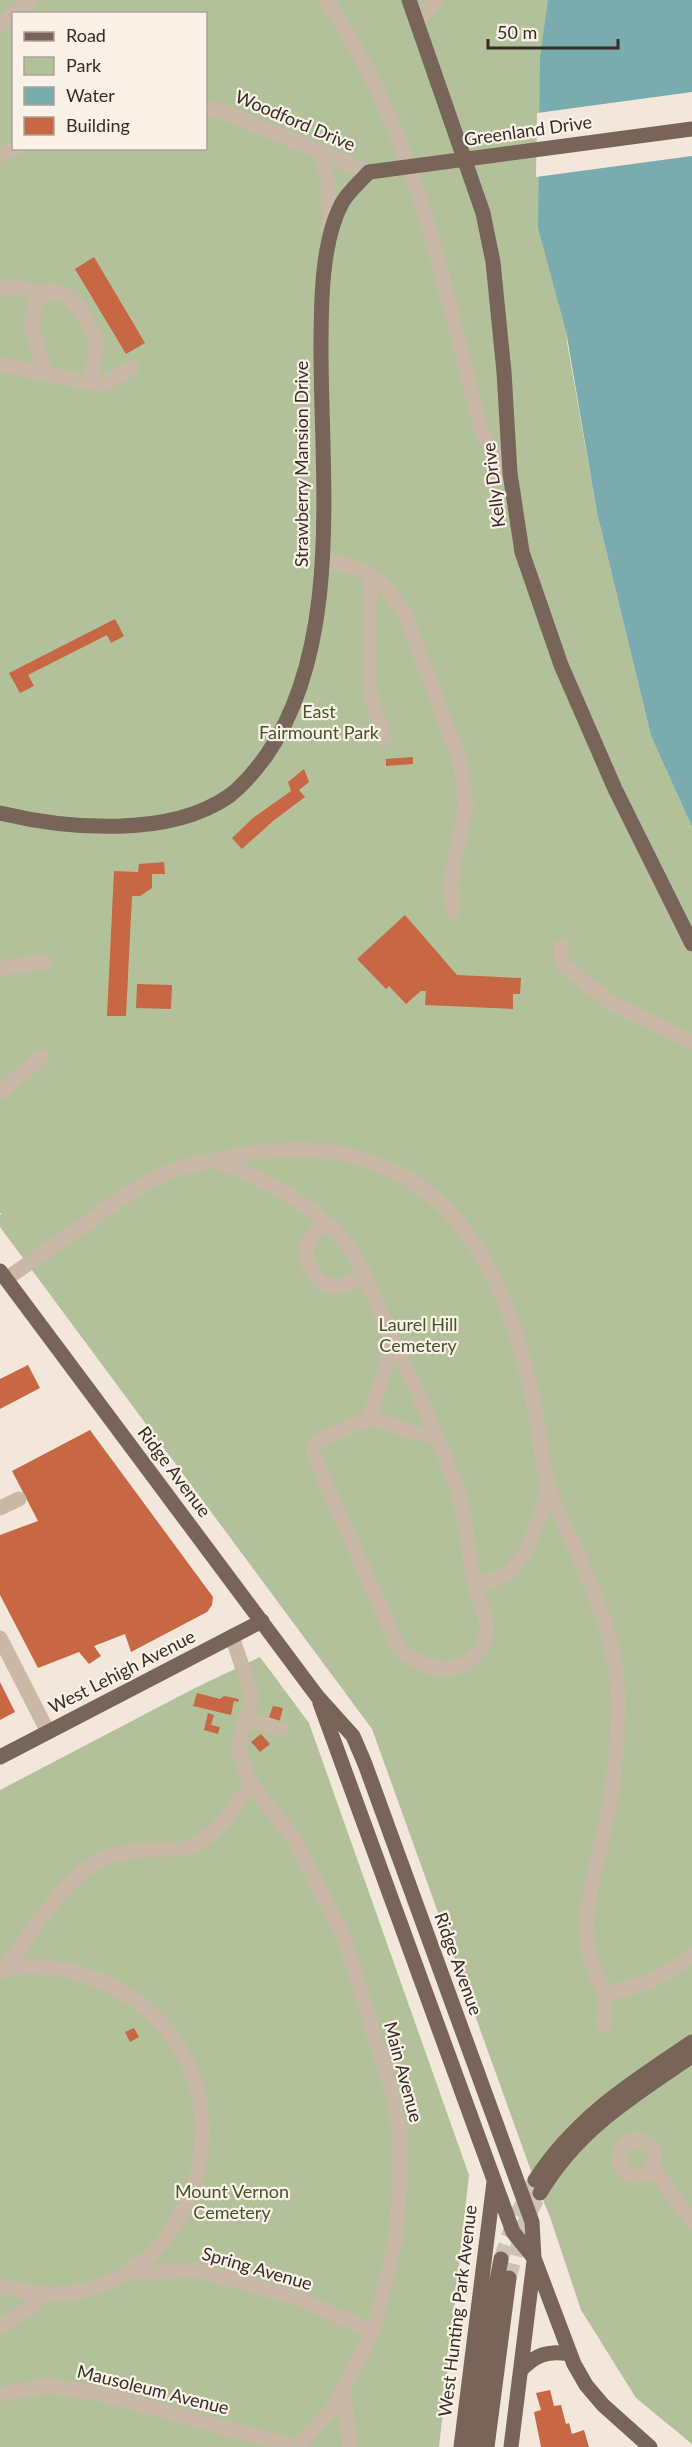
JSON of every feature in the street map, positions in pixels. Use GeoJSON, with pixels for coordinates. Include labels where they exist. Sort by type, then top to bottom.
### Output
{"type":"FeatureCollection","features":[{"type":"Feature","properties":{"kind":"main road","name":"Kelly Drive"},"geometry":{"type":"LineString","coordinates":[[409,0],[483,213],[496,292],[504,372],[510,473],[522,552],[561,665],[615,789],[692,944]]}},
{"type":"Feature","properties":{"kind":"main road","name":"Greenland Drive"},"geometry":{"type":"LineString","coordinates":[[369,172],[692,129]]}},
{"type":"Feature","properties":{"kind":"main road","name":"Strawberry Mansion Drive"},"geometry":{"type":"LineString","coordinates":[[0,813],[52,824],[123,826],[169,820],[192,814],[228,797],[250,777],[274,743],[290,715],[316,619],[324,561],[321,313],[330,237],[343,201],[369,172]]}},
{"type":"Feature","properties":{"kind":"main road","name":"Ridge Avenue"},"geometry":{"type":"LineString","coordinates":[[3,1275],[317,1696],[353,1736],[532,2222],[534,2258],[569,2354],[586,2385],[603,2405],[650,2447]]}},
{"type":"Feature","properties":{"kind":"main road","name":"West Lehigh Avenue"},"geometry":{"type":"LineString","coordinates":[[0,1757],[262,1621]]}},
{"type":"Feature","properties":{"kind":"main road","name":"Ridge Avenue"},"geometry":{"type":"LineString","coordinates":[[317,1696],[513,2232],[534,2258]]}},
{"type":"Feature","properties":{"kind":"main road"},"geometry":{"type":"LineString","coordinates":[[692,2042],[609,2099],[583,2121],[551,2157],[537,2186],[596,2124],[692,2056]]}},
{"type":"Feature","properties":{"kind":"main road","name":"West Hunting Park Avenue"},"geometry":{"type":"LineString","coordinates":[[461,2447],[494,2179]]}},
{"type":"Feature","properties":{"kind":"main road"},"geometry":{"type":"LineString","coordinates":[[511,2447],[534,2258]]}},
{"type":"Feature","properties":{"kind":"main road","name":"West Hunting Park Avenue"},"geometry":{"type":"LineString","coordinates":[[476,2447],[501,2259]]}},
{"type":"Feature","properties":{"kind":"main road"},"geometry":{"type":"LineString","coordinates":[[487,2447],[508,2278]]}},
{"type":"Feature","properties":{"kind":"main road"},"geometry":{"type":"LineString","coordinates":[[520,2370],[541,2354],[557,2351],[569,2354]]}},
{"type":"Feature","properties":{"kind":"street"},"geometry":{"type":"LineString","coordinates":[[16,12],[31,0]]}},
{"type":"Feature","properties":{"kind":"street"},"geometry":{"type":"LineString","coordinates":[[326,0],[355,46],[399,143],[437,254],[480,426],[491,451],[510,473]]}},
{"type":"Feature","properties":{"kind":"street"},"geometry":{"type":"LineString","coordinates":[[416,22],[436,0]]}},
{"type":"Feature","properties":{"kind":"street"},"geometry":{"type":"LineString","coordinates":[[0,25],[12,16]]}},
{"type":"Feature","properties":{"kind":"street","name":"Woodford Drive"},"geometry":{"type":"LineString","coordinates":[[207,107],[225,112],[321,154],[369,172]]}},
{"type":"Feature","properties":{"kind":"street"},"geometry":{"type":"LineString","coordinates":[[321,154],[328,184],[330,237]]}},
{"type":"Feature","properties":{"kind":"street"},"geometry":{"type":"LineString","coordinates":[[0,289],[17,287],[40,294],[51,291],[66,296],[78,306],[97,344],[92,371],[86,382]]}},
{"type":"Feature","properties":{"kind":"street"},"geometry":{"type":"LineString","coordinates":[[40,294],[31,318],[45,372]]}},
{"type":"Feature","properties":{"kind":"street"},"geometry":{"type":"LineString","coordinates":[[0,364],[103,384],[132,368]]}},
{"type":"Feature","properties":{"kind":"street"},"geometry":{"type":"LineString","coordinates":[[324,561],[351,566],[370,575],[386,588],[404,612],[461,764],[466,804],[451,879],[453,912]]}},
{"type":"Feature","properties":{"kind":"street"},"geometry":{"type":"LineString","coordinates":[[370,575],[370,693],[384,738]]}},
{"type":"Feature","properties":{"kind":"street"},"geometry":{"type":"LineString","coordinates":[[561,947],[562,964],[610,1002],[692,1042]]}},
{"type":"Feature","properties":{"kind":"street"},"geometry":{"type":"LineString","coordinates":[[0,968],[45,962]]}},
{"type":"Feature","properties":{"kind":"street"},"geometry":{"type":"LineString","coordinates":[[0,1094],[41,1057]]}},
{"type":"Feature","properties":{"kind":"street"},"geometry":{"type":"LineString","coordinates":[[3,1275],[149,1181],[169,1172],[215,1160],[276,1149],[313,1151],[354,1158],[390,1168],[409,1178],[443,1206],[471,1238],[496,1284],[507,1311],[529,1382],[549,1489],[601,1609],[609,1635],[617,1682],[618,1728],[613,1779],[603,1840],[588,1895],[587,1910],[590,1959],[595,1975],[605,1992],[604,2026]]}},
{"type":"Feature","properties":{"kind":"street"},"geometry":{"type":"LineString","coordinates":[[215,1160],[272,1185],[324,1223],[348,1246],[364,1276],[435,1437],[458,1495],[474,1583],[487,1628],[484,1642],[475,1656],[465,1664],[445,1669],[424,1665],[401,1650],[386,1623],[313,1454],[314,1446],[321,1440],[370,1417],[408,1431],[435,1437]]}},
{"type":"Feature","properties":{"kind":"street"},"geometry":{"type":"LineString","coordinates":[[324,1223],[308,1244],[307,1258],[316,1277],[332,1287],[364,1276]]}},
{"type":"Feature","properties":{"kind":"street"},"geometry":{"type":"LineString","coordinates":[[370,1417],[393,1342]]}},
{"type":"Feature","properties":{"kind":"street"},"geometry":{"type":"LineString","coordinates":[[474,1583],[501,1577],[519,1561],[549,1489]]}},
{"type":"Feature","properties":{"kind":"street"},"geometry":{"type":"LineString","coordinates":[[0,1509],[19,1499]]}},
{"type":"Feature","properties":{"kind":"street","name":"Main Avenue"},"geometry":{"type":"LineString","coordinates":[[232,1636],[252,1696],[239,1742],[240,1756],[250,1784],[295,1840],[343,1935],[391,2090],[400,2133],[396,2238],[373,2332],[333,2408],[296,2447]]}},
{"type":"Feature","properties":{"kind":"street"},"geometry":{"type":"LineString","coordinates":[[0,1638],[48,1732]]}},
{"type":"Feature","properties":{"kind":"street"},"geometry":{"type":"LineString","coordinates":[[245,1721],[280,1730]]}},
{"type":"Feature","properties":{"kind":"street"},"geometry":{"type":"LineString","coordinates":[[2,1970],[64,1890],[89,1866],[117,1854],[181,1849],[198,1843],[225,1819],[250,1784]]}},
{"type":"Feature","properties":{"kind":"street"},"geometry":{"type":"LineString","coordinates":[[605,1992],[634,1988],[692,1956]]}},
{"type":"Feature","properties":{"kind":"street"},"geometry":{"type":"LineString","coordinates":[[0,2286],[15,2291],[42,2293],[84,2292],[126,2273],[159,2246],[184,2212],[199,2172],[204,2130],[198,2089],[182,2050],[156,2016],[123,1990],[84,1974],[42,1967],[2,1970]]}},
{"type":"Feature","properties":{"kind":"street"},"geometry":{"type":"LineString","coordinates":[[651,2170],[669,2189],[692,2221]]}},
{"type":"Feature","properties":{"kind":"street","name":"Spring Avenue"},"geometry":{"type":"LineString","coordinates":[[126,2273],[195,2270],[298,2298],[373,2332]]}},
{"type":"Feature","properties":{"kind":"street"},"geometry":{"type":"LineString","coordinates":[[0,2327],[30,2308],[42,2293]]}},
{"type":"Feature","properties":{"kind":"street","name":"Mausoleum Avenue"},"geometry":{"type":"LineString","coordinates":[[0,2394],[49,2386],[68,2388],[101,2394],[296,2447]]}},
{"type":"Feature","properties":{"kind":"street"},"geometry":{"type":"LineString","coordinates":[[344,2390],[350,2447]]}},
{"type":"Feature","properties":{"kind":"green space"},"geometry":{"type":"Polygon","coordinates":[[[0,0],[548,0],[567,342],[597,513],[651,736],[692,827],[692,2444],[636,2398],[581,2310],[550,2217],[531,2171],[372,1729],[0,1227],[2,1213],[0,1213],[0,0]]]}},
{"type":"Feature","properties":{"kind":"green space","name":"Mount Vernon Cemetery"},"geometry":{"type":"Polygon","coordinates":[[[260,1657],[309,1723],[469,2175],[439,2447],[0,2447],[0,1790],[195,1688],[260,1657]]]}},
{"type":"Feature","properties":{"kind":"water"},"geometry":{"type":"Polygon","coordinates":[[[548,0],[692,0],[692,827],[651,736],[597,513],[566,331],[538,228],[540,57],[548,0]]]}},
{"type":"Feature","properties":{"kind":"pier"},"geometry":{"type":"Polygon","coordinates":[[[692,92],[692,156],[536,177],[537,113],[692,92]]]}},
{"type":"Feature","properties":{"kind":"building"},"geometry":{"type":"Polygon","coordinates":[[[94,257],[145,343],[126,354],[75,269],[94,257]]]}},
{"type":"Feature","properties":{"kind":"building"},"geometry":{"type":"Polygon","coordinates":[[[115,619],[124,636],[111,643],[107,635],[28,675],[34,686],[20,693],[9,673],[115,619]]]}},
{"type":"Feature","properties":{"kind":"building"},"geometry":{"type":"Polygon","coordinates":[[[413,757],[413,764],[386,766],[386,759],[413,757]]]}},
{"type":"Feature","properties":{"kind":"building"},"geometry":{"type":"Polygon","coordinates":[[[304,769],[309,782],[299,790],[305,797],[273,821],[242,849],[232,838],[253,818],[291,791],[288,782],[304,769]]]}},
{"type":"Feature","properties":{"kind":"building"},"geometry":{"type":"Polygon","coordinates":[[[164,862],[165,874],[152,874],[152,888],[140,896],[132,896],[126,1016],[107,1016],[114,871],[138,872],[139,864],[164,862]]]}},
{"type":"Feature","properties":{"kind":"building"},"geometry":{"type":"Polygon","coordinates":[[[405,915],[457,975],[521,978],[520,994],[513,994],[513,1009],[425,1005],[426,991],[421,991],[406,1004],[389,986],[386,989],[357,959],[405,915]]]}},
{"type":"Feature","properties":{"kind":"building"},"geometry":{"type":"Polygon","coordinates":[[[137,984],[172,985],[171,1009],[136,1008],[137,984]]]}},
{"type":"Feature","properties":{"kind":"building"},"geometry":{"type":"Polygon","coordinates":[[[28,1365],[40,1388],[0,1409],[0,1379],[28,1365]]]}},
{"type":"Feature","properties":{"kind":"building"},"geometry":{"type":"Polygon","coordinates":[[[90,1430],[213,1597],[212,1605],[207,1612],[131,1652],[125,1634],[94,1646],[101,1656],[89,1664],[79,1652],[38,1668],[0,1595],[0,1535],[38,1521],[12,1471],[90,1430]]]}},
{"type":"Feature","properties":{"kind":"building"},"geometry":{"type":"Polygon","coordinates":[[[0,1682],[15,1712],[0,1720],[0,1682]]]}},
{"type":"Feature","properties":{"kind":"building"},"geometry":{"type":"Polygon","coordinates":[[[197,1693],[220,1699],[224,1696],[239,1699],[238,1702],[234,1701],[231,1715],[193,1706],[197,1693]]]}},
{"type":"Feature","properties":{"kind":"building"},"geometry":{"type":"Polygon","coordinates":[[[273,1706],[283,1708],[279,1723],[268,1720],[273,1706]]]}},
{"type":"Feature","properties":{"kind":"building"},"geometry":{"type":"Polygon","coordinates":[[[208,1713],[214,1715],[211,1725],[220,1727],[218,1734],[204,1730],[208,1713]]]}},
{"type":"Feature","properties":{"kind":"building"},"geometry":{"type":"Polygon","coordinates":[[[261,1734],[270,1744],[260,1752],[251,1742],[261,1734]]]}},
{"type":"Feature","properties":{"kind":"building"},"geometry":{"type":"Polygon","coordinates":[[[134,2028],[139,2037],[130,2042],[125,2032],[134,2028]]]}},
{"type":"Feature","properties":{"kind":"building"},"geometry":{"type":"Polygon","coordinates":[[[550,2390],[554,2406],[561,2405],[566,2424],[569,2423],[572,2434],[584,2430],[589,2447],[541,2447],[534,2412],[541,2410],[536,2393],[550,2390]]]}},
{"type":"Feature","properties":{"kind":"tunnel"},"geometry":{"type":"LineString","coordinates":[[501,2259],[514,2220],[535,2180]]}},
{"type":"Feature","properties":{"kind":"tunnel"},"geometry":{"type":"LineString","coordinates":[[509,2278],[524,2224],[540,2193]]}},
{"type":"Feature","properties":{"kind":"park label","name":"East Fairmount Park"},"geometry":{"type":"Point","coordinates":[319,722]}},
{"type":"Feature","properties":{"kind":"park label","name":"Laurel Hill Cemetery"},"geometry":{"type":"Point","coordinates":[418,1335]}}]}
